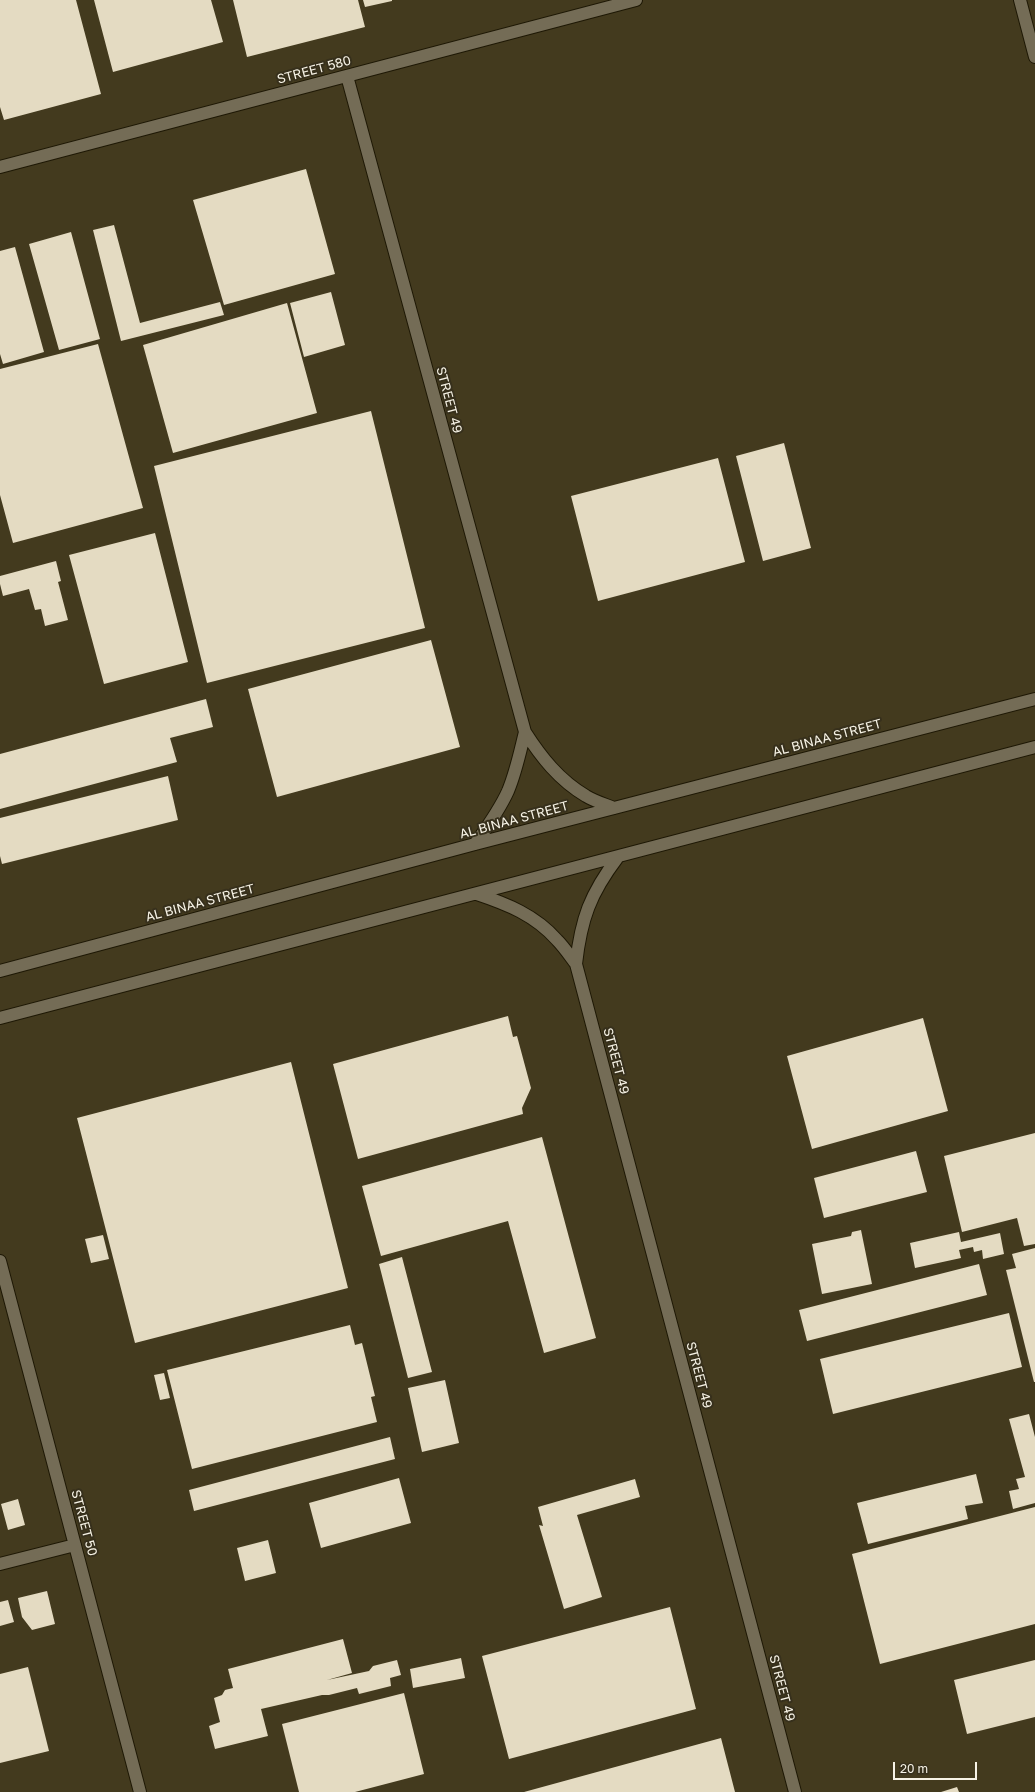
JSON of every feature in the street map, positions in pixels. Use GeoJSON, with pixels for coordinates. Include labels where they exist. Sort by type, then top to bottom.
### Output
{"type":"FeatureCollection","features":[{"type":"Feature","properties":{"kind":"street","name":"STREET 580"},"geometry":{"type":"LineString","coordinates":[[0,167],[636,0]]}},
{"type":"Feature","properties":{"kind":"street"},"geometry":{"type":"LineString","coordinates":[[1020,0],[1035,57]]}},
{"type":"Feature","properties":{"kind":"street","name":"STREET 49"},"geometry":{"type":"LineString","coordinates":[[347,76],[525,732],[541,757],[562,779],[586,796],[614,808]]}},
{"type":"Feature","properties":{"kind":"street","name":"AL BINAA STREET"},"geometry":{"type":"LineString","coordinates":[[0,971],[475,844],[1035,699]]}},
{"type":"Feature","properties":{"kind":"street","name":"STREET 49"},"geometry":{"type":"LineString","coordinates":[[475,844],[493,819],[508,791],[518,762],[525,732]]}},
{"type":"Feature","properties":{"kind":"street"},"geometry":{"type":"LineString","coordinates":[[2,1020],[1035,748]]}},
{"type":"Feature","properties":{"kind":"street","name":"STREET 49"},"geometry":{"type":"LineString","coordinates":[[618,857],[600,880],[587,907],[579,935],[576,964],[795,1792]]}},
{"type":"Feature","properties":{"kind":"street","name":"STREET 49"},"geometry":{"type":"LineString","coordinates":[[476,894],[506,903],[533,919],[557,940],[576,964]]}},
{"type":"Feature","properties":{"kind":"street"},"geometry":{"type":"LineString","coordinates":[[0,964],[12,968]]}},
{"type":"Feature","properties":{"kind":"street","name":"STREET 50"},"geometry":{"type":"LineString","coordinates":[[0,1261],[140,1792]]}},
{"type":"Feature","properties":{"kind":"street"},"geometry":{"type":"LineString","coordinates":[[0,1564],[75,1545]]}},
{"type":"Feature","properties":{"kind":"shaded area"},"geometry":{"type":"Polygon","coordinates":[[[0,0],[1035,0],[1035,1792],[0,1792],[0,0]]]}},
{"type":"Feature","properties":{"kind":"building"},"geometry":{"type":"Polygon","coordinates":[[[0,0],[76,0],[101,94],[4,120],[0,107],[0,0]]]}},
{"type":"Feature","properties":{"kind":"building"},"geometry":{"type":"Polygon","coordinates":[[[94,0],[211,0],[223,42],[113,72],[94,0]]]}},
{"type":"Feature","properties":{"kind":"building"},"geometry":{"type":"Polygon","coordinates":[[[233,0],[358,0],[365,27],[247,57],[233,0]]]}},
{"type":"Feature","properties":{"kind":"building"},"geometry":{"type":"Polygon","coordinates":[[[363,0],[392,0],[392,1],[365,7],[363,0]]]}},
{"type":"Feature","properties":{"kind":"building"},"geometry":{"type":"Polygon","coordinates":[[[306,169],[335,274],[224,305],[193,200],[306,169]]]}},
{"type":"Feature","properties":{"kind":"building"},"geometry":{"type":"Polygon","coordinates":[[[114,225],[140,323],[220,302],[224,315],[121,341],[93,230],[114,225]]]}},
{"type":"Feature","properties":{"kind":"building"},"geometry":{"type":"Polygon","coordinates":[[[71,232],[100,339],[59,350],[29,244],[71,232]]]}},
{"type":"Feature","properties":{"kind":"building"},"geometry":{"type":"Polygon","coordinates":[[[15,247],[44,352],[3,364],[0,354],[0,251],[15,247]]]}},
{"type":"Feature","properties":{"kind":"building"},"geometry":{"type":"Polygon","coordinates":[[[331,292],[345,345],[304,357],[290,303],[331,292]]]}},
{"type":"Feature","properties":{"kind":"building"},"geometry":{"type":"Polygon","coordinates":[[[287,303],[317,413],[173,453],[143,345],[287,303]]]}},
{"type":"Feature","properties":{"kind":"building"},"geometry":{"type":"Polygon","coordinates":[[[98,344],[143,508],[13,543],[0,495],[0,369],[98,344]]]}},
{"type":"Feature","properties":{"kind":"building"},"geometry":{"type":"Polygon","coordinates":[[[371,411],[425,628],[207,683],[154,466],[371,411]]]}},
{"type":"Feature","properties":{"kind":"building"},"geometry":{"type":"Polygon","coordinates":[[[784,443],[811,548],[763,561],[736,456],[784,443]]]}},
{"type":"Feature","properties":{"kind":"building"},"geometry":{"type":"Polygon","coordinates":[[[718,458],[745,562],[598,601],[571,496],[718,458]]]}},
{"type":"Feature","properties":{"kind":"building"},"geometry":{"type":"Polygon","coordinates":[[[155,533],[188,662],[104,684],[69,555],[155,533]]]}},
{"type":"Feature","properties":{"kind":"building"},"geometry":{"type":"Polygon","coordinates":[[[56,561],[61,581],[58,582],[68,620],[45,626],[41,609],[35,610],[29,589],[3,596],[0,576],[56,561]]]}},
{"type":"Feature","properties":{"kind":"building"},"geometry":{"type":"Polygon","coordinates":[[[431,640],[460,747],[277,797],[248,689],[431,640]]]}},
{"type":"Feature","properties":{"kind":"building"},"geometry":{"type":"Polygon","coordinates":[[[206,699],[213,727],[170,738],[177,762],[0,809],[0,754],[206,699]]]}},
{"type":"Feature","properties":{"kind":"building"},"geometry":{"type":"Polygon","coordinates":[[[168,776],[178,820],[2,864],[0,856],[0,818],[168,776]]]}},
{"type":"Feature","properties":{"kind":"building"},"geometry":{"type":"Polygon","coordinates":[[[508,1016],[513,1037],[517,1036],[531,1088],[522,1108],[523,1114],[358,1159],[333,1064],[508,1016]]]}},
{"type":"Feature","properties":{"kind":"building"},"geometry":{"type":"Polygon","coordinates":[[[923,1018],[948,1111],[812,1149],[787,1056],[923,1018]]]}},
{"type":"Feature","properties":{"kind":"building"},"geometry":{"type":"Polygon","coordinates":[[[291,1062],[348,1288],[135,1343],[77,1118],[291,1062]]]}},
{"type":"Feature","properties":{"kind":"building"},"geometry":{"type":"Polygon","coordinates":[[[1035,1133],[1035,1244],[1024,1246],[1017,1218],[962,1232],[944,1156],[1035,1133]]]}},
{"type":"Feature","properties":{"kind":"building"},"geometry":{"type":"Polygon","coordinates":[[[542,1137],[596,1338],[544,1353],[508,1221],[381,1256],[362,1186],[542,1137]]]}},
{"type":"Feature","properties":{"kind":"building"},"geometry":{"type":"Polygon","coordinates":[[[916,1151],[927,1192],[824,1218],[814,1178],[916,1151]]]}},
{"type":"Feature","properties":{"kind":"building"},"geometry":{"type":"Polygon","coordinates":[[[861,1230],[872,1284],[822,1294],[812,1244],[851,1236],[852,1232],[861,1230]]]}},
{"type":"Feature","properties":{"kind":"building"},"geometry":{"type":"Polygon","coordinates":[[[959,1232],[961,1242],[1000,1233],[1004,1254],[983,1259],[982,1250],[974,1252],[973,1247],[959,1250],[961,1258],[915,1268],[910,1243],[959,1232]]]}},
{"type":"Feature","properties":{"kind":"building"},"geometry":{"type":"Polygon","coordinates":[[[103,1235],[109,1259],[91,1263],[85,1239],[103,1235]]]}},
{"type":"Feature","properties":{"kind":"building"},"geometry":{"type":"Polygon","coordinates":[[[1035,1248],[1034,1382],[1006,1270],[1016,1268],[1012,1254],[1035,1248]]]}},
{"type":"Feature","properties":{"kind":"building"},"geometry":{"type":"Polygon","coordinates":[[[402,1257],[432,1372],[408,1378],[379,1264],[402,1257]]]}},
{"type":"Feature","properties":{"kind":"building"},"geometry":{"type":"Polygon","coordinates":[[[979,1264],[987,1295],[807,1341],[799,1310],[979,1264]]]}},
{"type":"Feature","properties":{"kind":"building"},"geometry":{"type":"Polygon","coordinates":[[[1009,1313],[1022,1367],[833,1414],[820,1359],[1009,1313]]]}},
{"type":"Feature","properties":{"kind":"building"},"geometry":{"type":"Polygon","coordinates":[[[350,1325],[355,1345],[362,1343],[375,1396],[371,1397],[377,1422],[192,1469],[167,1370],[350,1325]]]}},
{"type":"Feature","properties":{"kind":"building"},"geometry":{"type":"Polygon","coordinates":[[[164,1373],[170,1398],[160,1400],[154,1375],[164,1373]]]}},
{"type":"Feature","properties":{"kind":"building"},"geometry":{"type":"Polygon","coordinates":[[[445,1380],[459,1443],[422,1452],[408,1388],[445,1380]]]}},
{"type":"Feature","properties":{"kind":"building"},"geometry":{"type":"Polygon","coordinates":[[[1029,1414],[1035,1437],[1035,1503],[1013,1509],[1009,1491],[1019,1489],[1016,1479],[1025,1477],[1009,1419],[1029,1414]]]}},
{"type":"Feature","properties":{"kind":"building"},"geometry":{"type":"Polygon","coordinates":[[[390,1437],[395,1459],[194,1511],[189,1490],[390,1437]]]}},
{"type":"Feature","properties":{"kind":"building"},"geometry":{"type":"Polygon","coordinates":[[[976,1474],[983,1503],[965,1506],[968,1519],[868,1544],[857,1503],[976,1474]]]}},
{"type":"Feature","properties":{"kind":"building"},"geometry":{"type":"Polygon","coordinates":[[[399,1478],[411,1523],[321,1548],[309,1503],[399,1478]]]}},
{"type":"Feature","properties":{"kind":"building"},"geometry":{"type":"Polygon","coordinates":[[[635,1479],[640,1497],[577,1515],[602,1597],[564,1609],[539,1525],[543,1526],[538,1507],[635,1479]]]}},
{"type":"Feature","properties":{"kind":"building"},"geometry":{"type":"Polygon","coordinates":[[[18,1499],[25,1525],[8,1530],[1,1504],[18,1499]]]}},
{"type":"Feature","properties":{"kind":"building"},"geometry":{"type":"Polygon","coordinates":[[[1035,1507],[1035,1624],[880,1664],[852,1554],[1035,1507]]]}},
{"type":"Feature","properties":{"kind":"building"},"geometry":{"type":"Polygon","coordinates":[[[268,1540],[276,1573],[245,1581],[237,1548],[268,1540]]]}},
{"type":"Feature","properties":{"kind":"building"},"geometry":{"type":"Polygon","coordinates":[[[47,1591],[55,1624],[32,1630],[22,1617],[18,1598],[47,1591]]]}},
{"type":"Feature","properties":{"kind":"building"},"geometry":{"type":"Polygon","coordinates":[[[8,1600],[14,1622],[0,1626],[0,1602],[8,1600]]]}},
{"type":"Feature","properties":{"kind":"building"},"geometry":{"type":"Polygon","coordinates":[[[670,1607],[696,1709],[509,1759],[482,1656],[670,1607]]]}},
{"type":"Feature","properties":{"kind":"building"},"geometry":{"type":"Polygon","coordinates":[[[343,1639],[352,1673],[327,1680],[369,1671],[373,1666],[397,1660],[401,1675],[390,1678],[391,1686],[359,1694],[357,1688],[261,1709],[268,1736],[215,1749],[209,1726],[220,1722],[214,1698],[222,1695],[225,1690],[233,1688],[228,1669],[343,1639]]]}},
{"type":"Feature","properties":{"kind":"building"},"geometry":{"type":"Polygon","coordinates":[[[461,1658],[465,1678],[413,1688],[410,1669],[461,1658]]]}},
{"type":"Feature","properties":{"kind":"building"},"geometry":{"type":"Polygon","coordinates":[[[1035,1660],[1035,1717],[967,1734],[954,1680],[1035,1660]]]}},
{"type":"Feature","properties":{"kind":"building"},"geometry":{"type":"Polygon","coordinates":[[[28,1667],[49,1751],[0,1763],[0,1674],[28,1667]]]}},
{"type":"Feature","properties":{"kind":"building"},"geometry":{"type":"Polygon","coordinates":[[[404,1693],[424,1774],[355,1792],[299,1792],[282,1724],[404,1693]]]}},
{"type":"Feature","properties":{"kind":"building"},"geometry":{"type":"Polygon","coordinates":[[[721,1738],[735,1792],[524,1792],[721,1738]]]}},
{"type":"Feature","properties":{"kind":"building"},"geometry":{"type":"Polygon","coordinates":[[[957,1787],[959,1792],[941,1792],[957,1787]]]}}]}
